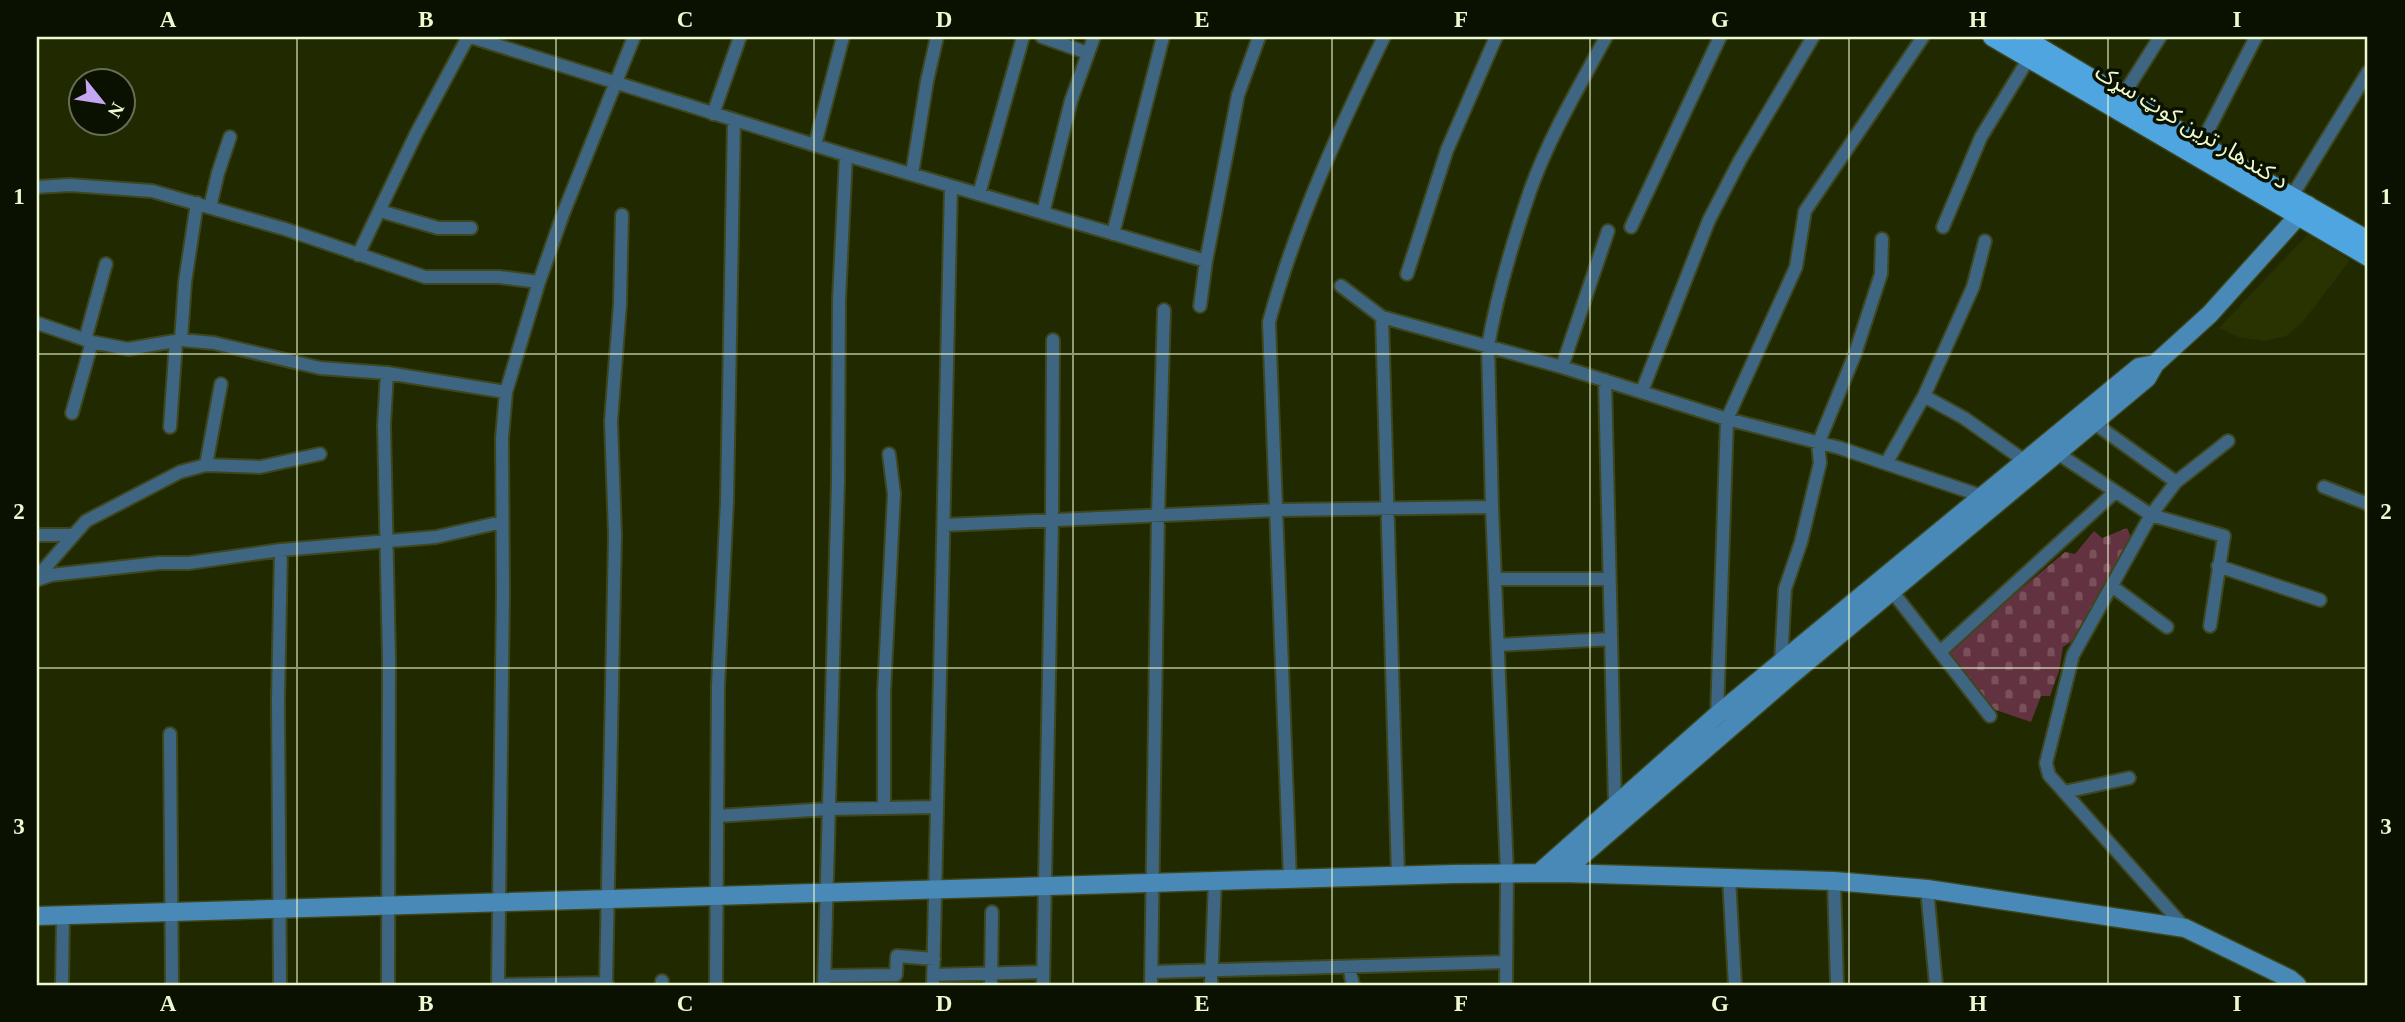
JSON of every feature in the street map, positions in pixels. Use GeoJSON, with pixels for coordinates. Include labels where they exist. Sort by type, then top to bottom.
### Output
{"type":"FeatureCollection","features":[{"type":"Feature","properties":{"kind":"main road","name":"د کندهار ترين کوټ سړک"},"geometry":{"type":"LineString","coordinates":[[1992,37],[2032,44],[2122,97],[2136,113],[2201,144],[2292,196],[2303,212],[2368,240]]}},
{"type":"Feature","properties":{"kind":"main road","name":"د کندهار ترين کوټ سړک"},"geometry":{"type":"LineString","coordinates":[[2032,44],[2136,113],[2303,212],[2368,257]]}},
{"type":"Feature","properties":{"kind":"main road"},"geometry":{"type":"LineString","coordinates":[[1562,873],[1891,590],[2147,378],[2155,364],[2210,314],[2303,212]]}},
{"type":"Feature","properties":{"kind":"main road"},"geometry":{"type":"LineString","coordinates":[[1539,873],[1717,715],[1781,662],[2139,367],[2155,364]]}},
{"type":"Feature","properties":{"kind":"main road"},"geometry":{"type":"LineString","coordinates":[[37,916],[1398,875],[1562,873],[1834,881],[1927,889],[2185,928],[2290,979],[2297,985]]}},
{"type":"Feature","properties":{"kind":"street"},"geometry":{"type":"LineString","coordinates":[[358,255],[416,134],[469,37],[846,155],[1206,261]]}},
{"type":"Feature","properties":{"kind":"street"},"geometry":{"type":"LineString","coordinates":[[622,215],[620,304],[612,411],[615,535],[607,984],[499,985],[502,438],[506,392],[539,282],[571,192],[634,37]]}},
{"type":"Feature","properties":{"kind":"street"},"geometry":{"type":"LineString","coordinates":[[713,114],[740,37]]}},
{"type":"Feature","properties":{"kind":"street"},"geometry":{"type":"LineString","coordinates":[[815,145],[844,37]]}},
{"type":"Feature","properties":{"kind":"street"},"geometry":{"type":"LineString","coordinates":[[912,174],[937,37]]}},
{"type":"Feature","properties":{"kind":"street"},"geometry":{"type":"LineString","coordinates":[[1042,37],[1088,53]]}},
{"type":"Feature","properties":{"kind":"street"},"geometry":{"type":"LineString","coordinates":[[1043,212],[1071,101],[1094,37]]}},
{"type":"Feature","properties":{"kind":"street"},"geometry":{"type":"LineString","coordinates":[[1113,234],[1163,37]]}},
{"type":"Feature","properties":{"kind":"street"},"geometry":{"type":"LineString","coordinates":[[1200,306],[1238,95],[1259,37]]}},
{"type":"Feature","properties":{"kind":"street"},"geometry":{"type":"LineString","coordinates":[[1290,879],[1269,322],[1284,268],[1352,103],[1384,37]]}},
{"type":"Feature","properties":{"kind":"street"},"geometry":{"type":"LineString","coordinates":[[1406,274],[1447,150],[1496,37]]}},
{"type":"Feature","properties":{"kind":"street"},"geometry":{"type":"LineString","coordinates":[[1506,985],[1507,873],[1488,346],[1531,189],[1569,107],[1606,37]]}},
{"type":"Feature","properties":{"kind":"street"},"geometry":{"type":"LineString","coordinates":[[1631,227],[1720,37]]}},
{"type":"Feature","properties":{"kind":"street"},"geometry":{"type":"LineString","coordinates":[[1642,391],[1709,220],[1740,160],[1814,37]]}},
{"type":"Feature","properties":{"kind":"street"},"geometry":{"type":"LineString","coordinates":[[1717,715],[1727,419],[1796,267],[1805,211],[1923,37]]}},
{"type":"Feature","properties":{"kind":"street"},"geometry":{"type":"LineString","coordinates":[[2122,97],[2160,37]]}},
{"type":"Feature","properties":{"kind":"street"},"geometry":{"type":"LineString","coordinates":[[2201,144],[2256,37]]}},
{"type":"Feature","properties":{"kind":"street"},"geometry":{"type":"LineString","coordinates":[[979,194],[1018,38]]}},
{"type":"Feature","properties":{"kind":"street"},"geometry":{"type":"LineString","coordinates":[[1943,227],[1981,137],[2032,44]]}},
{"type":"Feature","properties":{"kind":"street"},"geometry":{"type":"LineString","coordinates":[[2292,196],[2368,72]]}},
{"type":"Feature","properties":{"kind":"street"},"geometry":{"type":"LineString","coordinates":[[716,985],[718,687],[727,502],[734,120]]}},
{"type":"Feature","properties":{"kind":"street"},"geometry":{"type":"LineString","coordinates":[[210,207],[230,137]]}},
{"type":"Feature","properties":{"kind":"street"},"geometry":{"type":"LineString","coordinates":[[846,155],[839,300],[838,482],[824,981],[880,980],[896,975],[897,956],[934,960]]}},
{"type":"Feature","properties":{"kind":"street"},"geometry":{"type":"LineString","coordinates":[[37,187],[70,185],[152,191],[285,229],[425,277],[499,276],[539,282]]}},
{"type":"Feature","properties":{"kind":"street"},"geometry":{"type":"LineString","coordinates":[[951,186],[934,980],[1043,979],[1053,340]]}},
{"type":"Feature","properties":{"kind":"street"},"geometry":{"type":"LineString","coordinates":[[170,427],[185,282],[197,203]]}},
{"type":"Feature","properties":{"kind":"street"},"geometry":{"type":"LineString","coordinates":[[380,211],[438,228],[471,228]]}},
{"type":"Feature","properties":{"kind":"street"},"geometry":{"type":"LineString","coordinates":[[1562,367],[1608,231]]}},
{"type":"Feature","properties":{"kind":"street"},"geometry":{"type":"LineString","coordinates":[[1781,662],[1784,589],[1801,542],[1820,463],[1818,444],[1855,354],[1881,274],[1882,239]]}},
{"type":"Feature","properties":{"kind":"street"},"geometry":{"type":"LineString","coordinates":[[1887,462],[1924,396],[1973,287],[1985,241]]}},
{"type":"Feature","properties":{"kind":"street"},"geometry":{"type":"LineString","coordinates":[[72,413],[106,264]]}},
{"type":"Feature","properties":{"kind":"street"},"geometry":{"type":"LineString","coordinates":[[1341,286],[1382,317],[1562,367],[1727,419],[1887,462],[1982,496]]}},
{"type":"Feature","properties":{"kind":"street"},"geometry":{"type":"LineString","coordinates":[[1152,985],[1158,515],[1164,310]]}},
{"type":"Feature","properties":{"kind":"street"},"geometry":{"type":"LineString","coordinates":[[1382,317],[1398,875]]}},
{"type":"Feature","properties":{"kind":"street"},"geometry":{"type":"LineString","coordinates":[[37,323],[88,341],[128,349],[179,341],[214,343],[320,368],[387,373],[506,392]]}},
{"type":"Feature","properties":{"kind":"street"},"geometry":{"type":"LineString","coordinates":[[387,373],[384,425],[389,658],[388,985]]}},
{"type":"Feature","properties":{"kind":"street"},"geometry":{"type":"LineString","coordinates":[[1605,380],[1615,806]]}},
{"type":"Feature","properties":{"kind":"street"},"geometry":{"type":"LineString","coordinates":[[206,465],[221,384]]}},
{"type":"Feature","properties":{"kind":"street"},"geometry":{"type":"LineString","coordinates":[[1924,396],[1964,418],[2025,461]]}},
{"type":"Feature","properties":{"kind":"street"},"geometry":{"type":"LineString","coordinates":[[2094,422],[2176,482]]}},
{"type":"Feature","properties":{"kind":"street"},"geometry":{"type":"LineString","coordinates":[[2185,928],[2049,775],[2046,764],[2073,655],[2151,515],[2176,482],[2228,441]]}},
{"type":"Feature","properties":{"kind":"street"},"geometry":{"type":"LineString","coordinates":[[37,578],[86,521],[180,472],[206,465],[260,467],[320,453]]}},
{"type":"Feature","properties":{"kind":"street"},"geometry":{"type":"LineString","coordinates":[[2057,453],[2151,515],[2224,537],[2210,626]]}},
{"type":"Feature","properties":{"kind":"street"},"geometry":{"type":"LineString","coordinates":[[884,808],[884,692],[894,506],[889,454]]}},
{"type":"Feature","properties":{"kind":"street"},"geometry":{"type":"LineString","coordinates":[[2324,488],[2368,504]]}},
{"type":"Feature","properties":{"kind":"street"},"geometry":{"type":"LineString","coordinates":[[1940,652],[2115,492]]}},
{"type":"Feature","properties":{"kind":"street"},"geometry":{"type":"LineString","coordinates":[[944,525],[1278,510],[1492,507]]}},
{"type":"Feature","properties":{"kind":"street"},"geometry":{"type":"LineString","coordinates":[[37,578],[159,563],[189,563],[281,550],[436,537],[502,522]]}},
{"type":"Feature","properties":{"kind":"street"},"geometry":{"type":"LineString","coordinates":[[37,535],[74,535]]}},
{"type":"Feature","properties":{"kind":"street"},"geometry":{"type":"LineString","coordinates":[[280,985],[278,700],[281,550]]}},
{"type":"Feature","properties":{"kind":"street"},"geometry":{"type":"LineString","coordinates":[[2218,566],[2320,600]]}},
{"type":"Feature","properties":{"kind":"street"},"geometry":{"type":"LineString","coordinates":[[1495,579],[1609,579]]}},
{"type":"Feature","properties":{"kind":"street"},"geometry":{"type":"LineString","coordinates":[[2113,587],[2167,627]]}},
{"type":"Feature","properties":{"kind":"street"},"geometry":{"type":"LineString","coordinates":[[1891,590],[1990,716]]}},
{"type":"Feature","properties":{"kind":"street"},"geometry":{"type":"LineString","coordinates":[[1498,645],[1611,639]]}},
{"type":"Feature","properties":{"kind":"street"},"geometry":{"type":"LineString","coordinates":[[170,734],[172,985]]}},
{"type":"Feature","properties":{"kind":"street"},"geometry":{"type":"LineString","coordinates":[[2064,792],[2129,778]]}},
{"type":"Feature","properties":{"kind":"street"},"geometry":{"type":"LineString","coordinates":[[718,816],[828,809],[937,807]]}},
{"type":"Feature","properties":{"kind":"street"},"geometry":{"type":"LineString","coordinates":[[1729,878],[1735,985]]}},
{"type":"Feature","properties":{"kind":"street"},"geometry":{"type":"LineString","coordinates":[[1211,985],[1214,881]]}},
{"type":"Feature","properties":{"kind":"street"},"geometry":{"type":"LineString","coordinates":[[1834,881],[1837,985]]}},
{"type":"Feature","properties":{"kind":"street"},"geometry":{"type":"LineString","coordinates":[[1927,889],[1936,985]]}},
{"type":"Feature","properties":{"kind":"street"},"geometry":{"type":"LineString","coordinates":[[991,979],[992,912]]}},
{"type":"Feature","properties":{"kind":"street"},"geometry":{"type":"LineString","coordinates":[[62,985],[63,915]]}},
{"type":"Feature","properties":{"kind":"street"},"geometry":{"type":"LineString","coordinates":[[1152,972],[1506,962]]}},
{"type":"Feature","properties":{"kind":"street"},"geometry":{"type":"LineString","coordinates":[[1349,967],[1353,985]]}},
{"type":"Feature","properties":{"kind":"shaded area"},"geometry":{"type":"Polygon","coordinates":[[[2308,234],[2350,260],[2302,323],[2286,336],[2264,341],[2238,337],[2219,328],[2308,234]]]}},
{"type":"Feature","properties":{"kind":"green space"},"geometry":{"type":"Polygon","coordinates":[[[2127,528],[2132,539],[2078,637],[2063,647],[2059,671],[2050,696],[2041,696],[2031,722],[1990,708],[1946,652],[2065,552],[2075,554],[2094,531],[2102,538],[2127,528]]]}}]}
